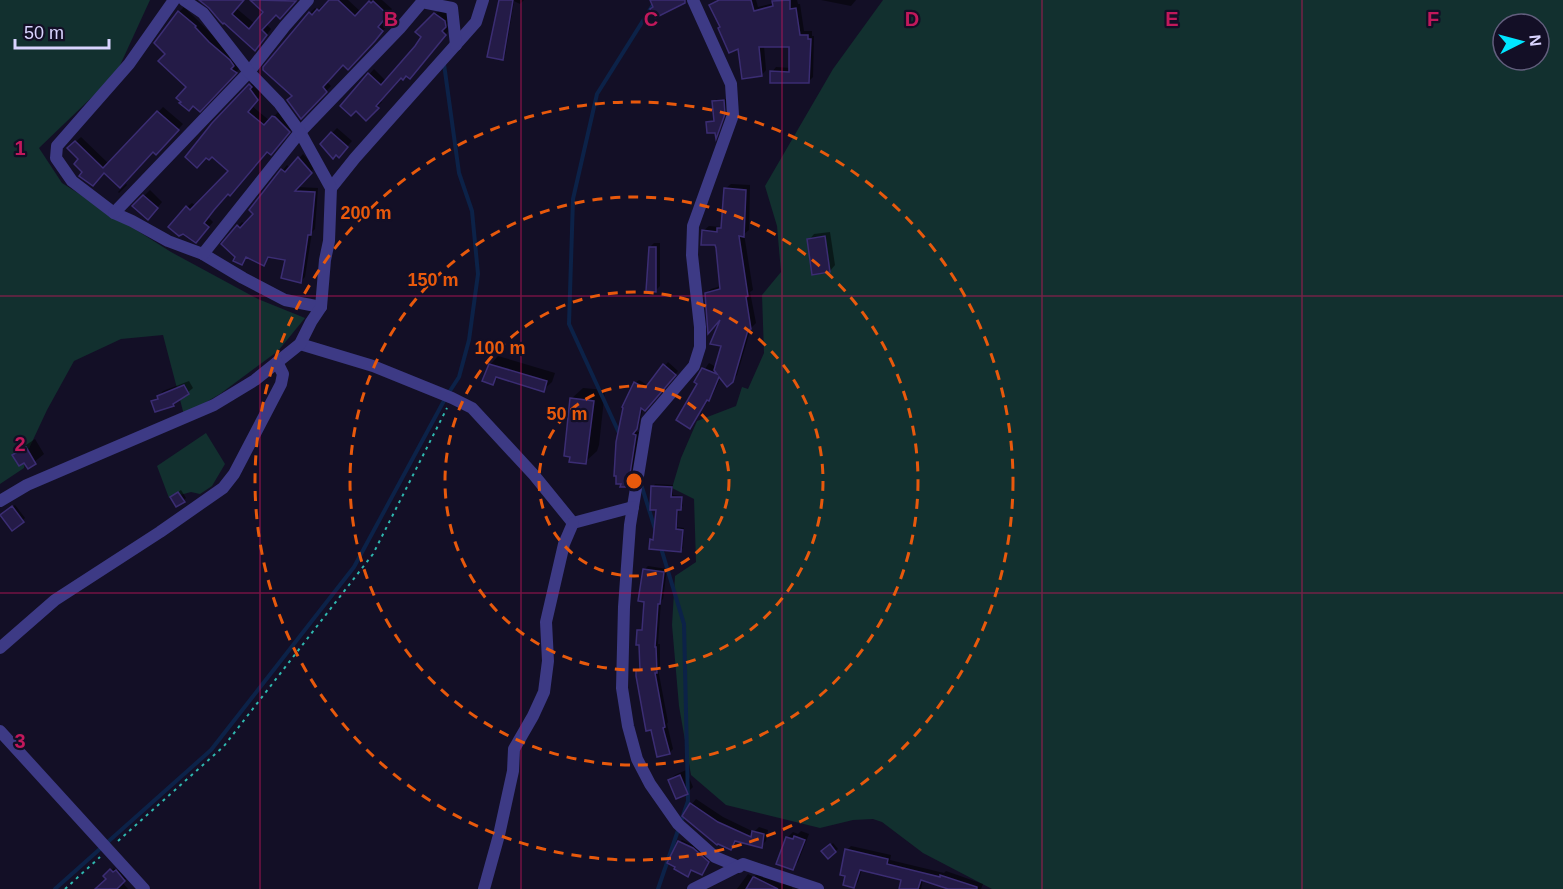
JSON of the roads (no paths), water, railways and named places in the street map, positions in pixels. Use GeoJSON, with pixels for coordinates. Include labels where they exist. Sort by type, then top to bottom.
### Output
{"type":"FeatureCollection","features":[{"type":"Feature","properties":{"kind":"street"},"geometry":{"type":"LineString","coordinates":[[174,0],[129,64],[57,146],[56,158],[72,181],[114,213],[168,241],[203,254],[285,300],[321,307]]}},
{"type":"Feature","properties":{"kind":"street"},"geometry":{"type":"LineString","coordinates":[[114,213],[249,72],[308,0]]}},
{"type":"Feature","properties":{"kind":"street"},"geometry":{"type":"LineString","coordinates":[[331,188],[476,22],[483,0]]}},
{"type":"Feature","properties":{"kind":"street"},"geometry":{"type":"LineString","coordinates":[[693,0],[731,84],[733,115],[693,226],[692,255],[700,347],[694,366],[647,421],[633,507],[624,607],[622,687],[628,726],[637,759],[650,784],[678,824],[715,856],[739,867]]}},
{"type":"Feature","properties":{"kind":"street"},"geometry":{"type":"LineString","coordinates":[[0,501],[27,485],[214,405],[255,380],[300,344],[321,307],[329,241],[331,188],[300,132],[279,103],[249,72],[203,13],[188,1]]}},
{"type":"Feature","properties":{"kind":"street"},"geometry":{"type":"LineString","coordinates":[[203,254],[300,132],[422,2],[452,8],[456,45]]}},
{"type":"Feature","properties":{"kind":"street"},"geometry":{"type":"LineString","coordinates":[[300,344],[373,366],[472,408],[534,475],[573,523]]}},
{"type":"Feature","properties":{"kind":"street"},"geometry":{"type":"LineString","coordinates":[[0,648],[55,600],[223,488],[234,474],[281,384],[283,374],[277,362]]}},
{"type":"Feature","properties":{"kind":"street"},"geometry":{"type":"LineString","coordinates":[[573,523],[633,507]]}},
{"type":"Feature","properties":{"kind":"street"},"geometry":{"type":"LineString","coordinates":[[484,889],[513,771],[514,749],[544,692],[548,661],[546,622],[564,544],[573,523]]}},
{"type":"Feature","properties":{"kind":"street"},"geometry":{"type":"LineString","coordinates":[[0,731],[144,889]]}},
{"type":"Feature","properties":{"kind":"street"},"geometry":{"type":"LineString","coordinates":[[693,889],[743,864],[818,889]]}},
{"type":"Feature","properties":{"kind":"waterway"},"geometry":{"type":"LineString","coordinates":[[619,433],[569,324],[573,199],[597,94],[656,0]]}},
{"type":"Feature","properties":{"kind":"waterway"},"geometry":{"type":"LineString","coordinates":[[55,889],[211,750],[354,567],[459,377],[469,340],[478,274],[472,211],[459,173],[444,64]]}},
{"type":"Feature","properties":{"kind":"waterway"},"geometry":{"type":"LineString","coordinates":[[641,484],[656,532]]}},
{"type":"Feature","properties":{"kind":"waterway"},"geometry":{"type":"LineString","coordinates":[[658,889],[688,801],[684,624],[661,548]]}}]}
